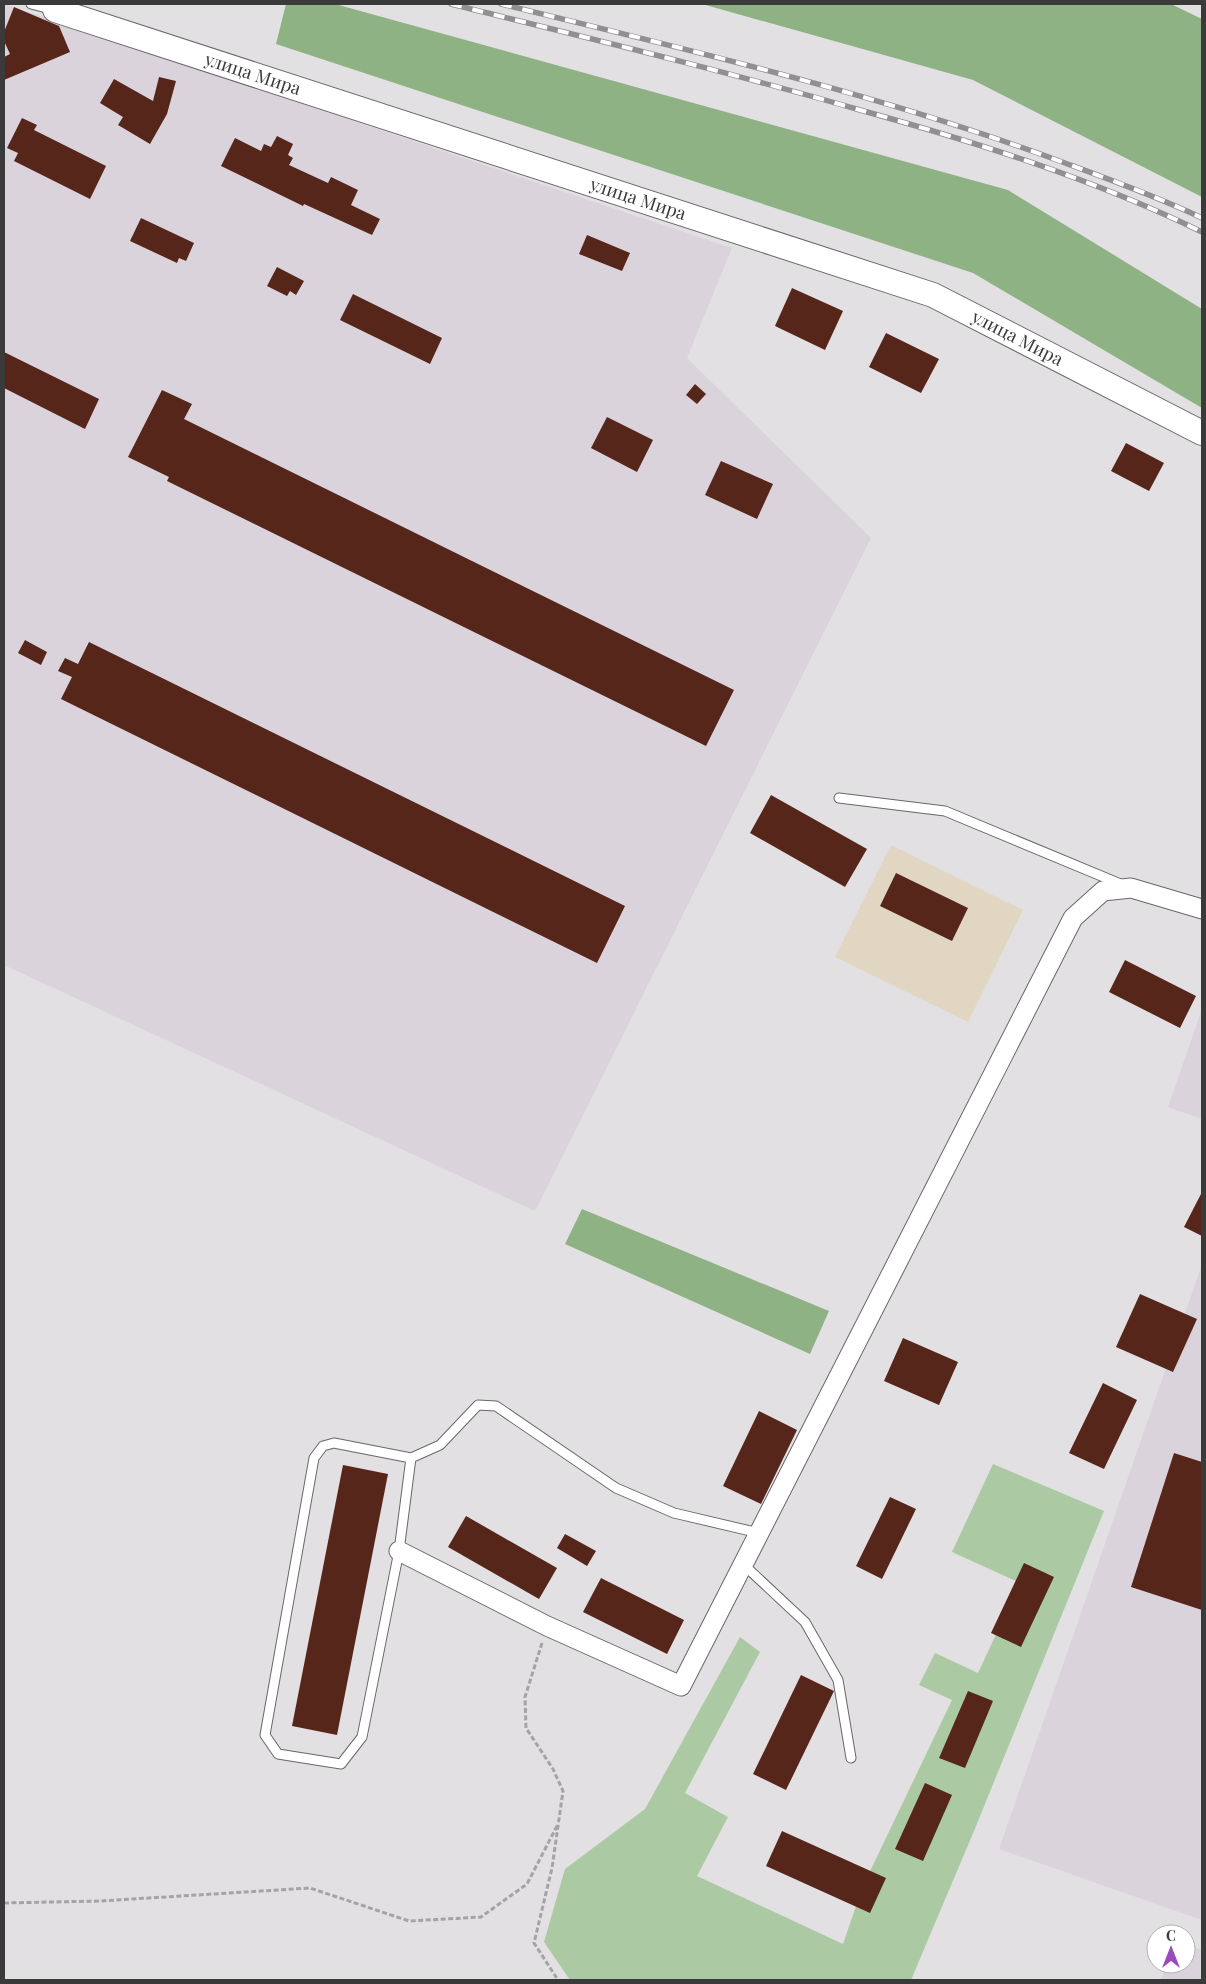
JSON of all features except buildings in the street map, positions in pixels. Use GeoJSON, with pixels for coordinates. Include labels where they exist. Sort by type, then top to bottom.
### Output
{"type":"FeatureCollection","features":[{"type":"Feature","properties":{"kind":"street","name":"улица Мира"},"geometry":{"type":"LineString","coordinates":[[55,7],[933,296],[1202,433]]}},
{"type":"Feature","properties":{"kind":"street"},"geometry":{"type":"LineString","coordinates":[[399,1551],[547,1626],[681,1686],[1073,918],[1104,891],[1130,888],[1202,909]]}},
{"type":"Feature","properties":{"kind":"lane"},"geometry":{"type":"LineString","coordinates":[[31,4],[55,7]]}},
{"type":"Feature","properties":{"kind":"lane"},"geometry":{"type":"LineString","coordinates":[[839,798],[946,811],[1130,888]]}},
{"type":"Feature","properties":{"kind":"lane"},"geometry":{"type":"LineString","coordinates":[[411,1458],[399,1551],[362,1737],[341,1764],[278,1754],[265,1735],[314,1458],[323,1446],[334,1443],[411,1458],[440,1445],[478,1405],[496,1406],[616,1488],[674,1513],[760,1534]]}},
{"type":"Feature","properties":{"kind":"lane"},"geometry":{"type":"LineString","coordinates":[[744,1565],[805,1622],[838,1680],[851,1758]]}},
{"type":"Feature","properties":{"kind":"path"},"geometry":{"type":"LineString","coordinates":[[547,1626],[525,1697],[526,1728],[553,1769],[563,1792],[552,1868],[534,1943],[558,1980]]}},
{"type":"Feature","properties":{"kind":"path"},"geometry":{"type":"LineString","coordinates":[[4,1903],[100,1901],[310,1888],[409,1921],[481,1917],[527,1884],[558,1824]]}},
{"type":"Feature","properties":{"kind":"shaded area"},"geometry":{"type":"Polygon","coordinates":[[[4,4],[732,248],[687,358],[871,538],[535,1211],[4,965],[4,4]]]}},
{"type":"Feature","properties":{"kind":"shaded area"},"geometry":{"type":"Polygon","coordinates":[[[891,845],[1023,910],[968,1022],[835,957],[891,845]]]}},
{"type":"Feature","properties":{"kind":"shaded area"},"geometry":{"type":"Polygon","coordinates":[[[1202,1009],[1202,1119],[1168,1107],[1202,1009]]]}},
{"type":"Feature","properties":{"kind":"shaded area"},"geometry":{"type":"Polygon","coordinates":[[[1202,1264],[1202,1920],[999,1849],[1202,1264]]]}},
{"type":"Feature","properties":{"kind":"shaded area"},"geometry":{"type":"Polygon","coordinates":[[[1196,1948],[1202,1950],[1202,1980],[1161,1980],[1163,1974],[1196,1974],[1196,1948]]]}},
{"type":"Feature","properties":{"kind":"green space"},"geometry":{"type":"Polygon","coordinates":[[[286,4],[335,4],[1008,190],[1202,309],[1202,408],[973,273],[276,44],[286,4]]]}},
{"type":"Feature","properties":{"kind":"green space"},"geometry":{"type":"Polygon","coordinates":[[[702,4],[1171,4],[1202,19],[1202,197],[973,80],[702,4]]]}},
{"type":"Feature","properties":{"kind":"green space"},"geometry":{"type":"Polygon","coordinates":[[[582,1209],[829,1311],[810,1354],[565,1244],[582,1209]]]}},
{"type":"Feature","properties":{"kind":"green space"},"geometry":{"type":"Polygon","coordinates":[[[993,1464],[1104,1511],[974,1831],[911,1980],[570,1980],[544,1942],[565,1869],[645,1809],[740,1637],[760,1652],[685,1793],[728,1817],[697,1876],[843,1944],[863,1886],[952,1700],[919,1685],[935,1653],[978,1673],[1020,1583],[952,1552],[993,1464]]]}},
{"type":"Feature","properties":{"kind":"railway"},"geometry":{"type":"LineString","coordinates":[[451,4],[656,55],[947,135],[1077,179],[1119,195],[1202,232]]}},
{"type":"Feature","properties":{"kind":"railway"},"geometry":{"type":"LineString","coordinates":[[501,4],[785,75],[926,116],[1082,169],[1202,218]]}}]}
